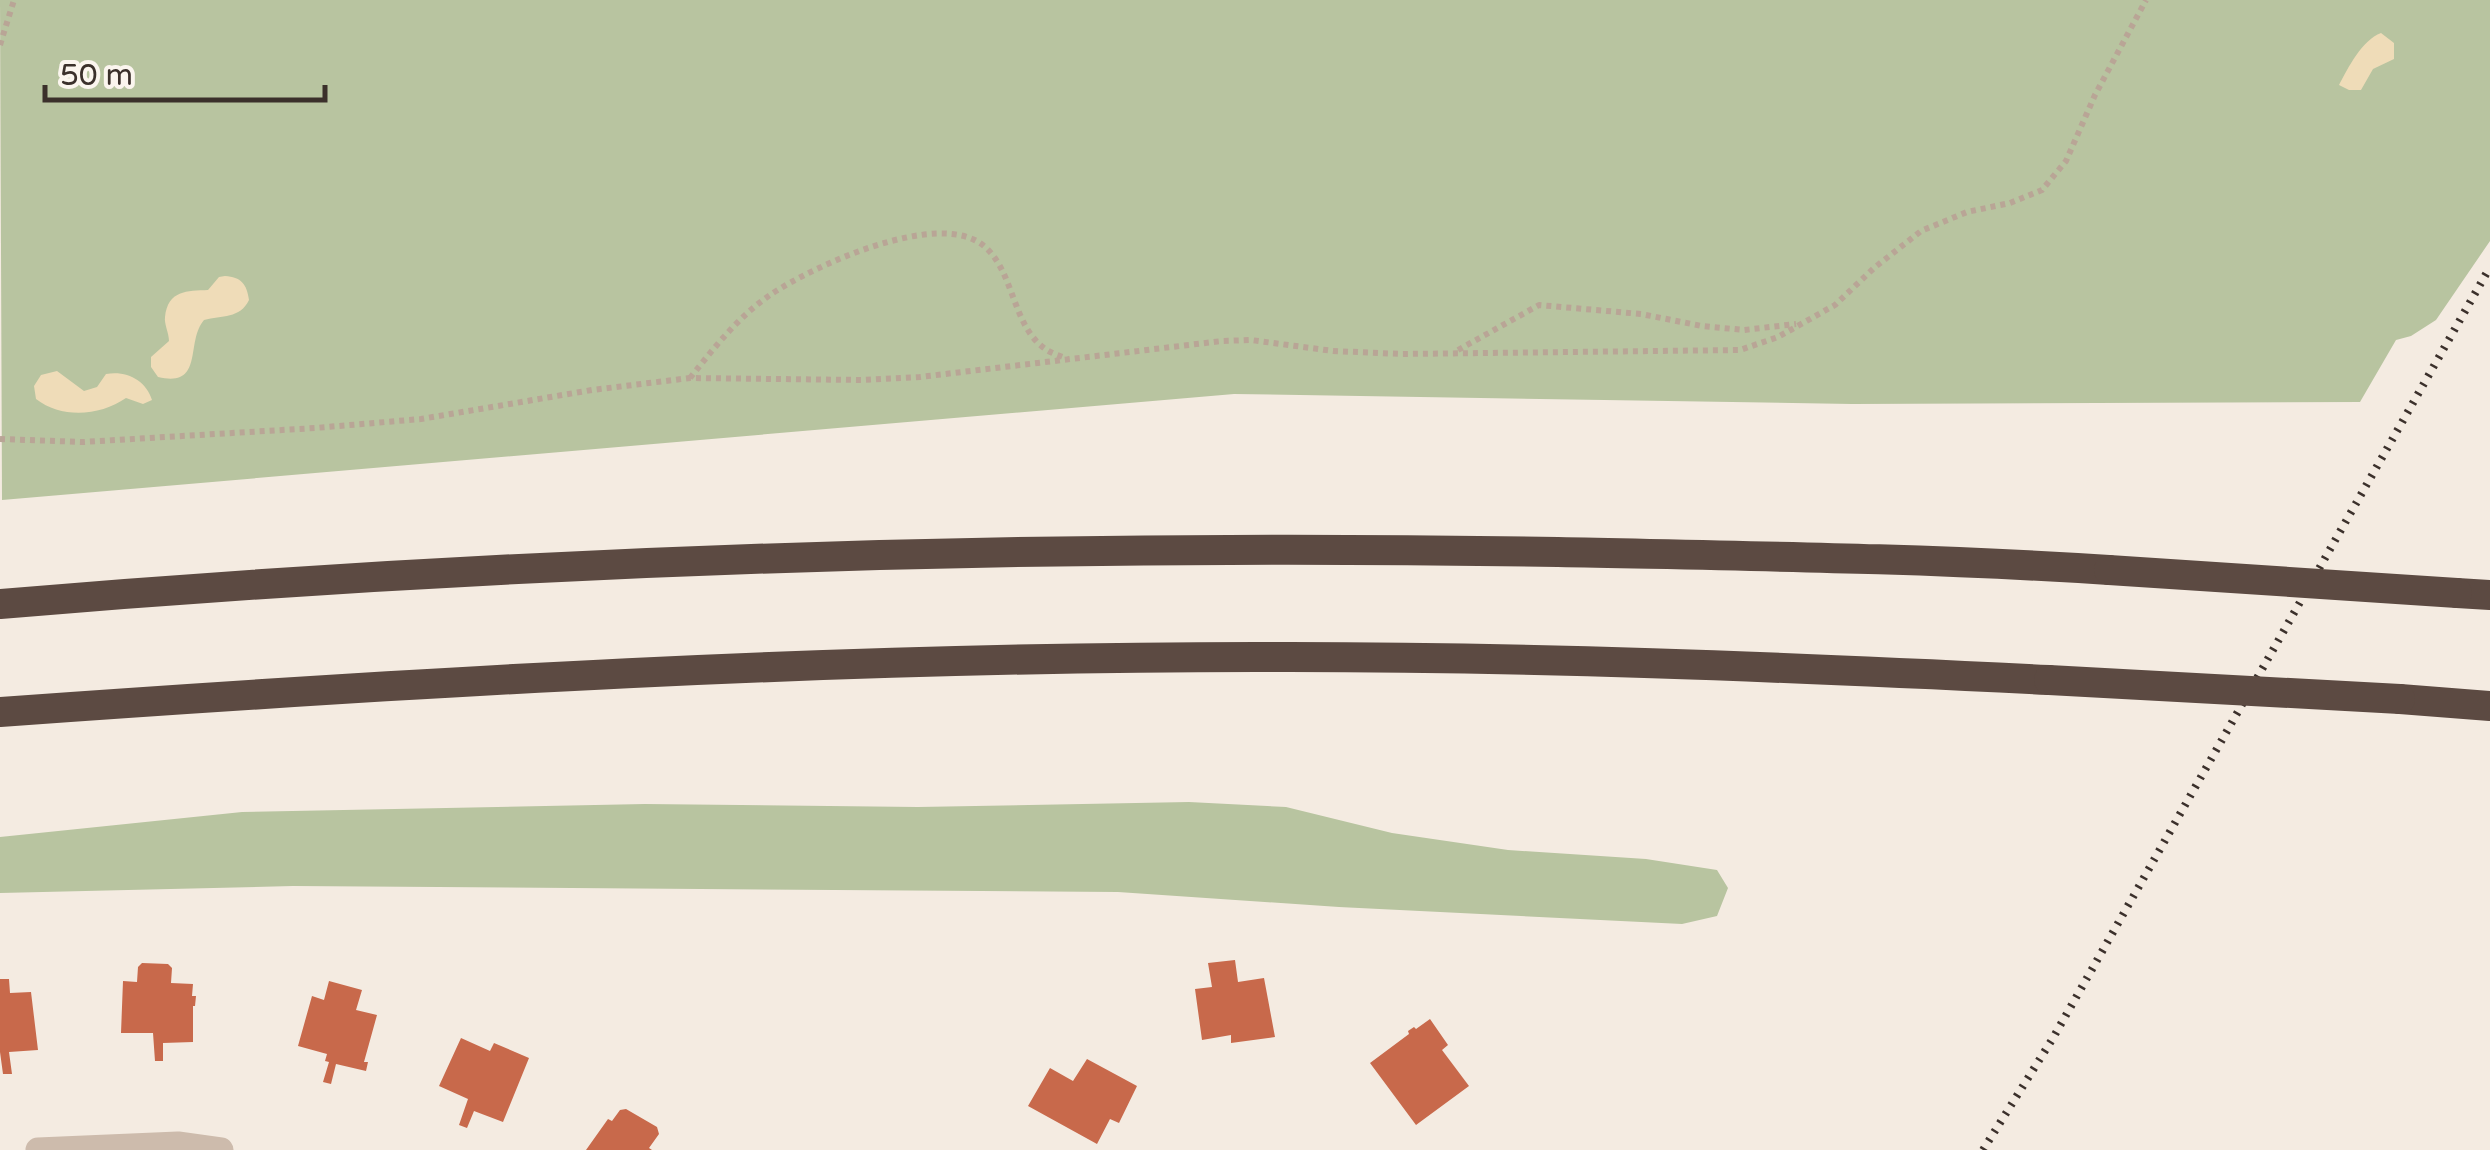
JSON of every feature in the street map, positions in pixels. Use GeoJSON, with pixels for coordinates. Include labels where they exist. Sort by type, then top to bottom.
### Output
{"type":"FeatureCollection","features":[{"type":"Feature","properties":{"kind":"highway"},"geometry":{"type":"LineString","coordinates":[[0,604],[432,573],[1160,549],[1834,557],[2490,595]]}},
{"type":"Feature","properties":{"kind":"highway"},"geometry":{"type":"LineString","coordinates":[[0,712],[583,676],[989,661],[1238,657],[1742,665],[2490,706]]}},
{"type":"Feature","properties":{"kind":"street"},"geometry":{"type":"LineString","coordinates":[[38,1150],[178,1144],[221,1150]]}},
{"type":"Feature","properties":{"kind":"path"},"geometry":{"type":"LineString","coordinates":[[0,45],[14,0]]}},
{"type":"Feature","properties":{"kind":"path"},"geometry":{"type":"LineString","coordinates":[[0,439],[83,442],[368,423],[690,378],[863,380],[975,372],[1222,340],[1251,340],[1333,352],[1740,350],[1758,346],[1834,305],[1922,231],[1966,212],[2010,203],[2042,190],[2066,161],[2095,95],[2146,0]]}},
{"type":"Feature","properties":{"kind":"path"},"geometry":{"type":"LineString","coordinates":[[690,378],[738,322],[791,282],[898,239],[933,233],[954,232],[972,237],[988,248],[1033,336],[1045,349],[1069,359]]}},
{"type":"Feature","properties":{"kind":"path"},"geometry":{"type":"LineString","coordinates":[[1452,352],[1470,346],[1539,305],[1641,314],[1744,330],[1799,323]]}},
{"type":"Feature","properties":{"kind":"green space"},"geometry":{"type":"Polygon","coordinates":[[[0,0],[2490,0],[2490,241],[2436,320],[2411,336],[2396,340],[2360,402],[1852,404],[1234,394],[2,500],[0,0]]]}},
{"type":"Feature","properties":{"kind":"green space"},"geometry":{"type":"Polygon","coordinates":[[[1189,802],[1286,807],[1392,833],[1508,850],[1646,859],[1717,870],[1728,888],[1717,916],[1682,924],[1118,892],[293,886],[0,893],[0,837],[242,812],[645,804],[918,807],[1189,802]]]}},
{"type":"Feature","properties":{"kind":"sand"},"geometry":{"type":"Polygon","coordinates":[[[2381,33],[2394,43],[2394,59],[2373,69],[2361,90],[2339,85],[2362,48],[2381,33]]]}},
{"type":"Feature","properties":{"kind":"sand"},"geometry":{"type":"Polygon","coordinates":[[[219,277],[245,286],[249,300],[236,313],[204,320],[198,329],[192,361],[182,376],[158,377],[151,367],[151,357],[169,341],[165,320],[170,302],[186,292],[208,290],[219,277]]]}},
{"type":"Feature","properties":{"kind":"sand"},"geometry":{"type":"Polygon","coordinates":[[[57,371],[84,391],[97,387],[106,374],[128,375],[145,387],[152,400],[143,404],[126,398],[93,412],[57,410],[36,399],[34,386],[41,375],[57,371]]]}},
{"type":"Feature","properties":{"kind":"building"},"geometry":{"type":"Polygon","coordinates":[[[1235,960],[1238,982],[1264,978],[1275,1037],[1231,1043],[1231,1035],[1202,1040],[1195,989],[1212,987],[1208,963],[1235,960]]]}},
{"type":"Feature","properties":{"kind":"building"},"geometry":{"type":"Polygon","coordinates":[[[142,963],[168,964],[172,968],[171,983],[193,984],[192,996],[196,996],[193,1042],[163,1043],[163,1061],[155,1061],[153,1033],[121,1033],[123,981],[137,982],[142,963]]]}},
{"type":"Feature","properties":{"kind":"building"},"geometry":{"type":"Polygon","coordinates":[[[0,979],[9,979],[10,993],[31,992],[38,1050],[9,1052],[12,1074],[3,1074],[0,1052],[0,979]]]}},
{"type":"Feature","properties":{"kind":"building"},"geometry":{"type":"Polygon","coordinates":[[[329,981],[362,990],[356,1010],[377,1015],[364,1062],[368,1062],[366,1071],[336,1064],[331,1084],[323,1082],[329,1062],[325,1061],[327,1054],[298,1046],[312,996],[324,1000],[329,981]]]}},
{"type":"Feature","properties":{"kind":"building"},"geometry":{"type":"Polygon","coordinates":[[[1430,1019],[1448,1045],[1442,1050],[1469,1086],[1416,1125],[1370,1063],[1408,1031],[1430,1019]]]}},
{"type":"Feature","properties":{"kind":"building"},"geometry":{"type":"Polygon","coordinates":[[[461,1038],[490,1051],[494,1043],[529,1058],[503,1122],[474,1111],[467,1128],[459,1125],[468,1099],[439,1086],[461,1038]]]}},
{"type":"Feature","properties":{"kind":"building"},"geometry":{"type":"Polygon","coordinates":[[[1087,1059],[1137,1086],[1119,1123],[1110,1119],[1097,1144],[1028,1106],[1050,1068],[1073,1081],[1087,1059]]]}},
{"type":"Feature","properties":{"kind":"building"},"geometry":{"type":"Polygon","coordinates":[[[626,1109],[657,1127],[659,1134],[649,1148],[652,1150],[586,1150],[608,1119],[612,1121],[620,1110],[626,1109]]]}},
{"type":"Feature","properties":{"kind":"railway"},"geometry":{"type":"LineString","coordinates":[[1983,1150],[2053,1038],[2490,267]]}}]}
